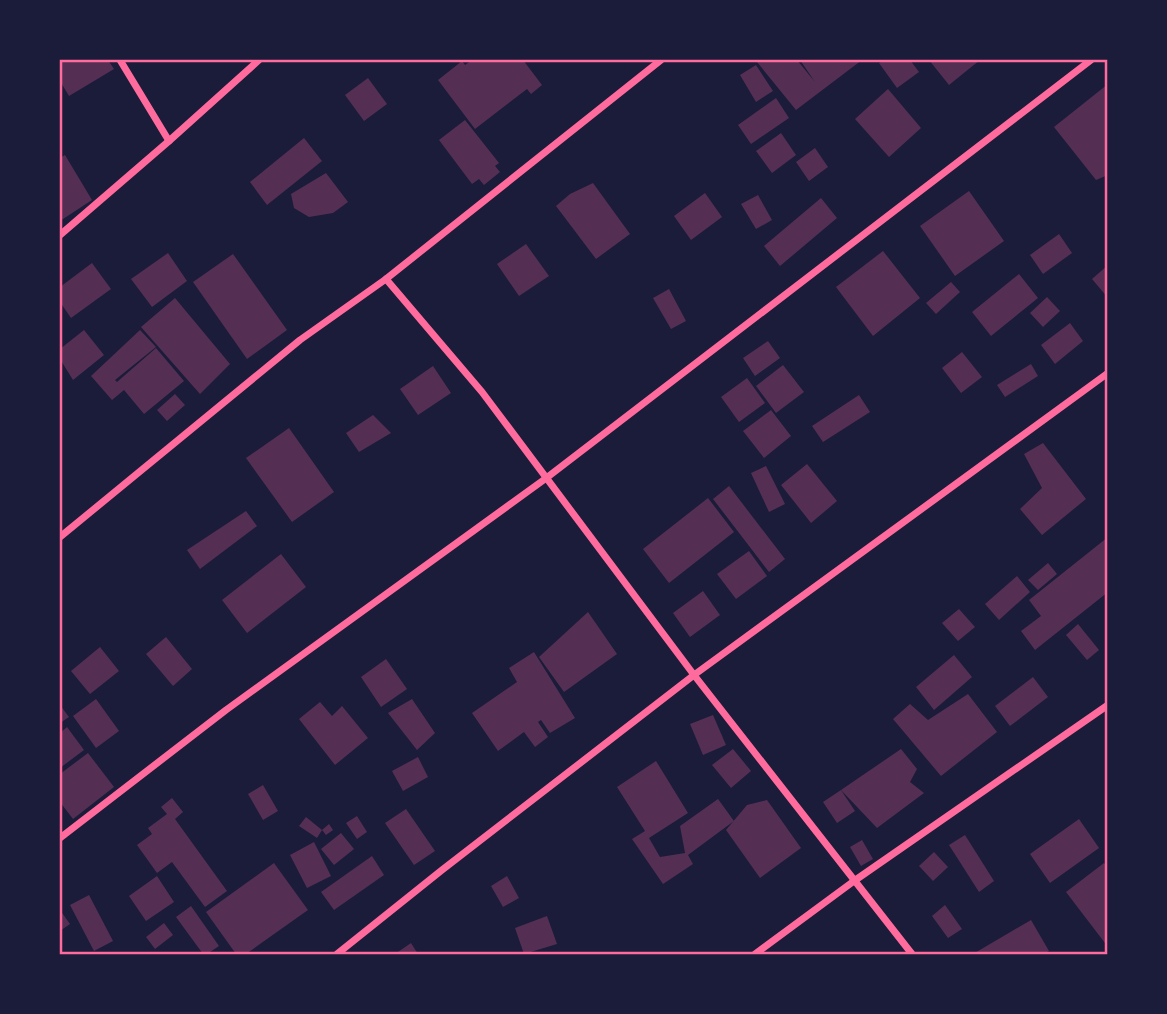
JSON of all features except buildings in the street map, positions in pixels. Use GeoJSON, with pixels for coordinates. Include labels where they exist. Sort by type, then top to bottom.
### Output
{"type":"FeatureCollection","features":[{"type":"Feature","properties":{"kind":"street"},"geometry":{"type":"LineString","coordinates":[[120,60],[169,141]]}},
{"type":"Feature","properties":{"kind":"street"},"geometry":{"type":"LineString","coordinates":[[60,235],[259,60]]}},
{"type":"Feature","properties":{"kind":"street"},"geometry":{"type":"LineString","coordinates":[[60,537],[300,340],[386,279],[661,60]]}},
{"type":"Feature","properties":{"kind":"street"},"geometry":{"type":"LineString","coordinates":[[60,838],[226,710],[545,479],[1091,60]]}},
{"type":"Feature","properties":{"kind":"street"},"geometry":{"type":"LineString","coordinates":[[386,279],[482,392],[694,675],[912,954]]}},
{"type":"Feature","properties":{"kind":"street"},"geometry":{"type":"LineString","coordinates":[[337,954],[694,675],[1108,373]]}},
{"type":"Feature","properties":{"kind":"street"},"geometry":{"type":"LineString","coordinates":[[755,954],[854,881],[1108,705]]}}]}
